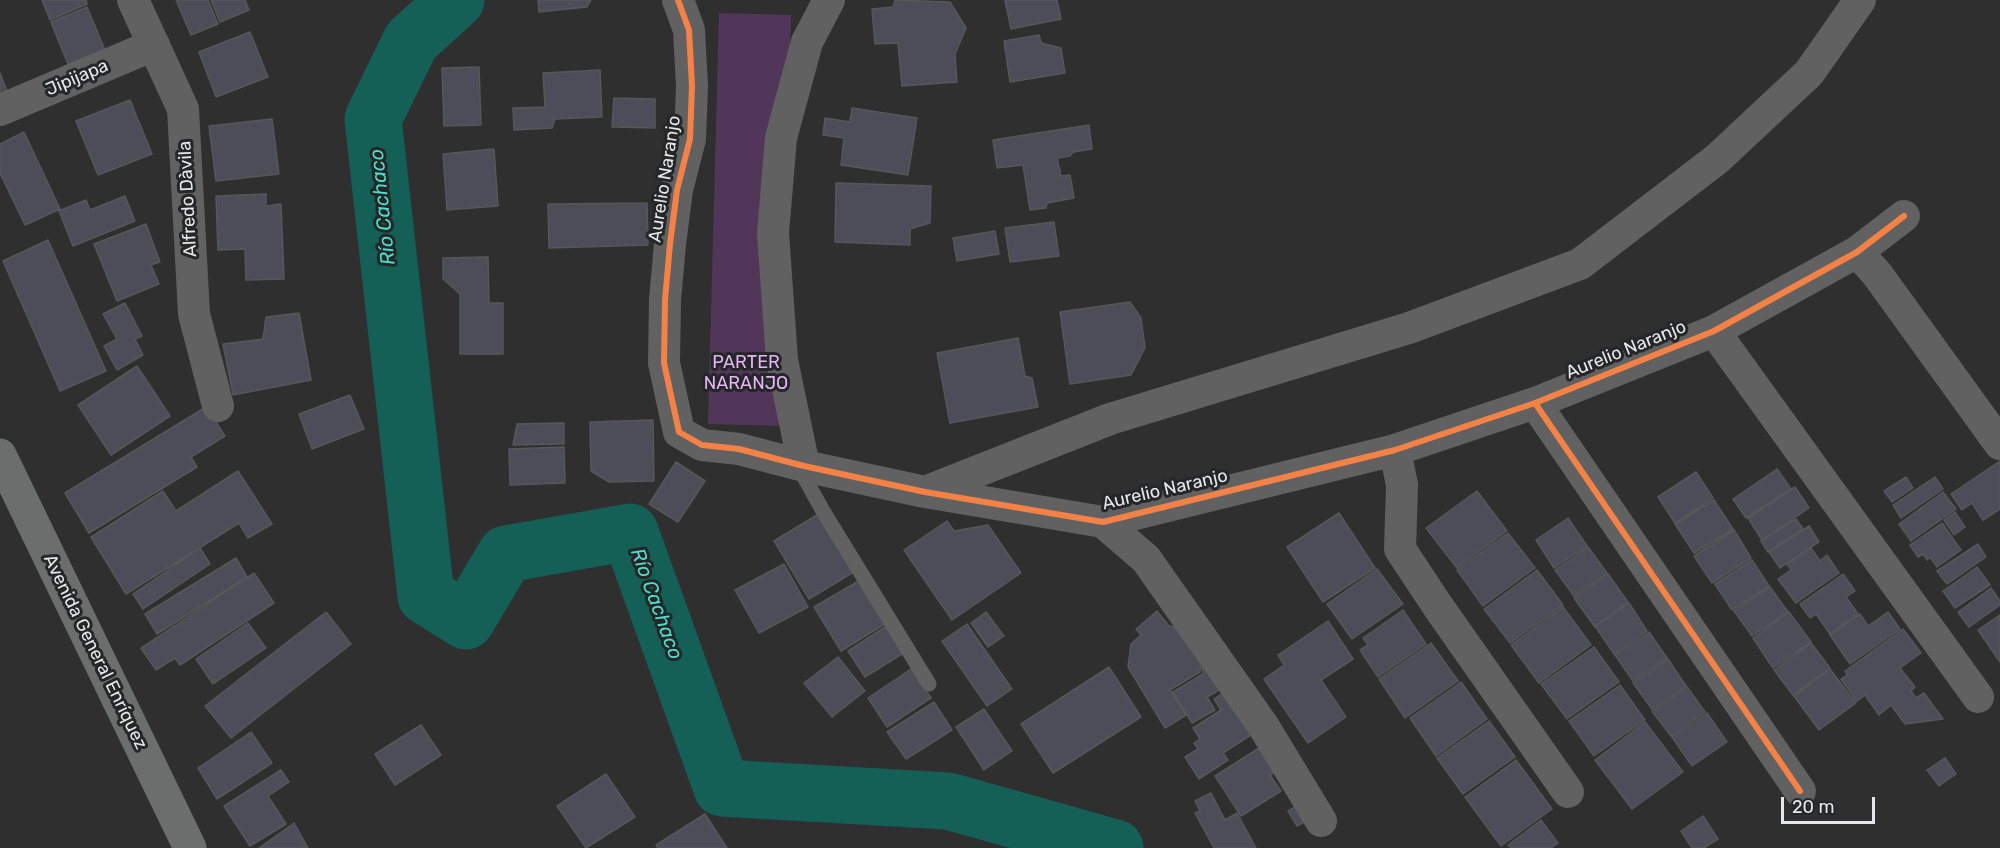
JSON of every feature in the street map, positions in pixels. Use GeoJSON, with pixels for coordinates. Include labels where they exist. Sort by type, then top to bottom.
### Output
{"type":"FeatureCollection","features":[{"type":"Feature","properties":{"kind":"main road","name":"Avenida General Enríquez"},"geometry":{"type":"LineString","coordinates":[[0,455],[190,848]]}},
{"type":"Feature","properties":{"kind":"street","name":"Alfredo Dàvila"},"geometry":{"type":"LineString","coordinates":[[133,0],[183,109],[194,314],[218,406]]}},
{"type":"Feature","properties":{"kind":"street","name":"Aurelio Naranjo"},"geometry":{"type":"LineString","coordinates":[[678,0],[689,30],[692,86],[690,139],[677,190],[670,244],[665,300],[664,363],[679,432],[702,445],[739,449],[800,465],[925,492],[1103,522],[1395,450],[1535,403],[1714,331],[1857,252],[1904,216]]}},
{"type":"Feature","properties":{"kind":"street"},"geometry":{"type":"LineString","coordinates":[[800,465],[782,360],[773,233],[781,138],[807,42],[829,0]]}},
{"type":"Feature","properties":{"kind":"street"},"geometry":{"type":"LineString","coordinates":[[925,492],[1110,419],[1409,328],[1580,264],[1717,159],[1809,73],[1860,0]]}},
{"type":"Feature","properties":{"kind":"street","name":"Jipijapa"},"geometry":{"type":"LineString","coordinates":[[0,110],[154,45]]}},
{"type":"Feature","properties":{"kind":"street"},"geometry":{"type":"LineString","coordinates":[[1857,252],[1877,274],[2000,444]]}},
{"type":"Feature","properties":{"kind":"street"},"geometry":{"type":"LineString","coordinates":[[1714,331],[1978,697]]}},
{"type":"Feature","properties":{"kind":"street"},"geometry":{"type":"LineString","coordinates":[[1535,403],[1800,791]]}},
{"type":"Feature","properties":{"kind":"street"},"geometry":{"type":"LineString","coordinates":[[1395,450],[1402,485],[1400,549],[1568,792]]}},
{"type":"Feature","properties":{"kind":"street"},"geometry":{"type":"LineString","coordinates":[[1103,522],[1146,559],[1264,727],[1321,821]]}},
{"type":"Feature","properties":{"kind":"lane"},"geometry":{"type":"LineString","coordinates":[[800,465],[823,511],[929,684]]}},
{"type":"Feature","properties":{"kind":"green space","name":"PARTER NARANJO"},"geometry":{"type":"Polygon","coordinates":[[[719,13],[791,15],[781,426],[708,424],[719,13]]]}},
{"type":"Feature","properties":{"kind":"building"},"geometry":{"type":"Polygon","coordinates":[[[42,0],[86,0],[87,4],[50,20],[42,0]]]}},
{"type":"Feature","properties":{"kind":"building"},"geometry":{"type":"Polygon","coordinates":[[[176,0],[208,0],[218,24],[191,35],[176,0]]]}},
{"type":"Feature","properties":{"kind":"building"},"geometry":{"type":"Polygon","coordinates":[[[211,0],[245,0],[249,10],[220,22],[211,0]]]}},
{"type":"Feature","properties":{"kind":"building"},"geometry":{"type":"Polygon","coordinates":[[[538,0],[591,0],[587,7],[539,12],[538,0]]]}},
{"type":"Feature","properties":{"kind":"building"},"geometry":{"type":"Polygon","coordinates":[[[895,0],[950,2],[966,28],[955,54],[957,82],[902,86],[898,43],[875,44],[872,9],[893,7],[895,0]]]}},
{"type":"Feature","properties":{"kind":"building"},"geometry":{"type":"Polygon","coordinates":[[[1005,0],[1057,0],[1061,19],[1011,29],[1005,0]]]}},
{"type":"Feature","properties":{"kind":"building"},"geometry":{"type":"Polygon","coordinates":[[[87,7],[105,50],[68,64],[51,22],[87,7]]]}},
{"type":"Feature","properties":{"kind":"building"},"geometry":{"type":"Polygon","coordinates":[[[250,32],[268,77],[216,97],[199,52],[250,32]]]}},
{"type":"Feature","properties":{"kind":"building"},"geometry":{"type":"Polygon","coordinates":[[[1039,35],[1041,43],[1061,48],[1065,73],[1010,82],[1004,41],[1039,35]]]}},
{"type":"Feature","properties":{"kind":"building"},"geometry":{"type":"Polygon","coordinates":[[[479,67],[481,125],[444,126],[442,68],[479,67]]]}},
{"type":"Feature","properties":{"kind":"building"},"geometry":{"type":"Polygon","coordinates":[[[600,70],[602,117],[555,119],[552,128],[514,130],[513,108],[545,107],[543,73],[600,70]]]}},
{"type":"Feature","properties":{"kind":"building"},"geometry":{"type":"Polygon","coordinates":[[[0,73],[8,94],[0,97],[0,73]]]}},
{"type":"Feature","properties":{"kind":"building"},"geometry":{"type":"Polygon","coordinates":[[[614,98],[655,99],[655,128],[612,127],[614,98]]]}},
{"type":"Feature","properties":{"kind":"building"},"geometry":{"type":"Polygon","coordinates":[[[130,100],[152,154],[98,175],[76,121],[130,100]]]}},
{"type":"Feature","properties":{"kind":"building"},"geometry":{"type":"Polygon","coordinates":[[[852,108],[917,118],[908,175],[841,165],[844,138],[823,135],[825,118],[850,122],[852,108]]]}},
{"type":"Feature","properties":{"kind":"building"},"geometry":{"type":"Polygon","coordinates":[[[272,119],[279,174],[216,181],[209,126],[272,119]]]}},
{"type":"Feature","properties":{"kind":"building"},"geometry":{"type":"Polygon","coordinates":[[[1089,125],[1092,149],[1073,152],[1070,156],[1057,158],[1061,176],[1070,175],[1074,198],[1047,203],[1046,208],[1030,210],[1023,165],[997,168],[993,140],[1089,125]]]}},
{"type":"Feature","properties":{"kind":"building"},"geometry":{"type":"Polygon","coordinates":[[[24,132],[60,209],[25,225],[0,173],[0,144],[24,132]]]}},
{"type":"Feature","properties":{"kind":"building"},"geometry":{"type":"Polygon","coordinates":[[[494,149],[498,206],[447,210],[443,154],[494,149]]]}},
{"type":"Feature","properties":{"kind":"building"},"geometry":{"type":"Polygon","coordinates":[[[836,183],[931,186],[930,223],[910,229],[910,245],[835,242],[836,183]]]}},
{"type":"Feature","properties":{"kind":"building"},"geometry":{"type":"Polygon","coordinates":[[[266,194],[266,206],[281,204],[284,279],[246,280],[245,249],[218,250],[216,196],[266,194]]]}},
{"type":"Feature","properties":{"kind":"building"},"geometry":{"type":"Polygon","coordinates":[[[125,196],[135,221],[73,246],[59,211],[86,200],[90,210],[125,196]]]}},
{"type":"Feature","properties":{"kind":"building"},"geometry":{"type":"Polygon","coordinates":[[[647,203],[648,245],[549,248],[548,204],[647,203]]]}},
{"type":"Feature","properties":{"kind":"building"},"geometry":{"type":"Polygon","coordinates":[[[1054,222],[1059,256],[1010,262],[1005,228],[1054,222]]]}},
{"type":"Feature","properties":{"kind":"building"},"geometry":{"type":"Polygon","coordinates":[[[146,224],[160,262],[151,265],[159,284],[117,301],[94,244],[146,224]]]}},
{"type":"Feature","properties":{"kind":"building"},"geometry":{"type":"Polygon","coordinates":[[[995,231],[999,254],[957,261],[953,238],[995,231]]]}},
{"type":"Feature","properties":{"kind":"building"},"geometry":{"type":"Polygon","coordinates":[[[48,240],[106,371],[60,391],[3,261],[48,240]]]}},
{"type":"Feature","properties":{"kind":"building"},"geometry":{"type":"Polygon","coordinates":[[[488,257],[489,303],[503,303],[503,354],[460,354],[460,294],[443,279],[443,258],[488,257]]]}},
{"type":"Feature","properties":{"kind":"building"},"geometry":{"type":"Polygon","coordinates":[[[1130,302],[1141,318],[1145,348],[1131,375],[1070,384],[1060,312],[1130,302]]]}},
{"type":"Feature","properties":{"kind":"building"},"geometry":{"type":"Polygon","coordinates":[[[125,303],[142,336],[135,339],[143,355],[117,370],[104,346],[117,339],[103,314],[125,303]]]}},
{"type":"Feature","properties":{"kind":"building"},"geometry":{"type":"Polygon","coordinates":[[[299,313],[311,380],[233,395],[223,344],[263,339],[266,317],[299,313]]]}},
{"type":"Feature","properties":{"kind":"building"},"geometry":{"type":"Polygon","coordinates":[[[1018,338],[1025,376],[1032,378],[1038,407],[950,423],[937,353],[1018,338]]]}},
{"type":"Feature","properties":{"kind":"building"},"geometry":{"type":"Polygon","coordinates":[[[137,366],[170,416],[111,455],[78,405],[137,366]]]}},
{"type":"Feature","properties":{"kind":"building"},"geometry":{"type":"Polygon","coordinates":[[[350,395],[364,429],[312,449],[299,414],[350,395]]]}},
{"type":"Feature","properties":{"kind":"building"},"geometry":{"type":"Polygon","coordinates":[[[206,407],[225,436],[191,457],[197,467],[89,533],[65,493],[206,407]]]}},
{"type":"Feature","properties":{"kind":"building"},"geometry":{"type":"Polygon","coordinates":[[[653,420],[654,481],[609,482],[591,471],[590,422],[653,420]]]}},
{"type":"Feature","properties":{"kind":"building"},"geometry":{"type":"Polygon","coordinates":[[[564,423],[564,444],[513,445],[517,424],[564,423]]]}},
{"type":"Feature","properties":{"kind":"building"},"geometry":{"type":"Polygon","coordinates":[[[564,447],[565,483],[510,485],[509,449],[564,447]]]}},
{"type":"Feature","properties":{"kind":"building"},"geometry":{"type":"Polygon","coordinates":[[[2000,461],[2000,509],[1983,520],[1972,503],[1962,510],[1951,494],[2000,461]]]}},
{"type":"Feature","properties":{"kind":"building"},"geometry":{"type":"Polygon","coordinates":[[[676,462],[705,481],[678,522],[649,504],[676,462]]]}},
{"type":"Feature","properties":{"kind":"building"},"geometry":{"type":"Polygon","coordinates":[[[1777,469],[1791,489],[1746,518],[1733,499],[1777,469]]]}},
{"type":"Feature","properties":{"kind":"building"},"geometry":{"type":"Polygon","coordinates":[[[238,471],[272,524],[248,538],[239,523],[126,594],[91,537],[163,491],[176,511],[238,471]]]}},
{"type":"Feature","properties":{"kind":"building"},"geometry":{"type":"Polygon","coordinates":[[[1696,472],[1713,498],[1675,523],[1658,497],[1696,472]]]}},
{"type":"Feature","properties":{"kind":"building"},"geometry":{"type":"Polygon","coordinates":[[[1906,477],[1913,488],[1892,502],[1884,491],[1906,477]]]}},
{"type":"Feature","properties":{"kind":"building"},"geometry":{"type":"Polygon","coordinates":[[[1935,477],[1943,489],[1901,518],[1893,505],[1935,477]]]}},
{"type":"Feature","properties":{"kind":"building"},"geometry":{"type":"Polygon","coordinates":[[[1795,487],[1809,508],[1762,540],[1748,518],[1795,487]]]}},
{"type":"Feature","properties":{"kind":"building"},"geometry":{"type":"Polygon","coordinates":[[[1477,491],[1507,531],[1457,568],[1426,528],[1477,491]]]}},
{"type":"Feature","properties":{"kind":"building"},"geometry":{"type":"Polygon","coordinates":[[[1943,492],[1956,509],[1911,541],[1899,524],[1943,492]]]}},
{"type":"Feature","properties":{"kind":"building"},"geometry":{"type":"Polygon","coordinates":[[[1714,500],[1733,529],[1694,553],[1675,524],[1714,500]]]}},
{"type":"Feature","properties":{"kind":"building"},"geometry":{"type":"Polygon","coordinates":[[[822,512],[857,570],[809,599],[774,541],[822,512]]]}},
{"type":"Feature","properties":{"kind":"building"},"geometry":{"type":"Polygon","coordinates":[[[1955,512],[1965,527],[1954,535],[1944,520],[1955,512]]]}},
{"type":"Feature","properties":{"kind":"building"},"geometry":{"type":"Polygon","coordinates":[[[1339,513],[1375,568],[1323,602],[1287,547],[1339,513]]]}},
{"type":"Feature","properties":{"kind":"building"},"geometry":{"type":"Polygon","coordinates":[[[1568,518],[1587,546],[1554,568],[1536,540],[1568,518]]]}},
{"type":"Feature","properties":{"kind":"building"},"geometry":{"type":"Polygon","coordinates":[[[1796,519],[1803,529],[1768,552],[1761,541],[1796,519]]]}},
{"type":"Feature","properties":{"kind":"building"},"geometry":{"type":"Polygon","coordinates":[[[947,521],[954,531],[988,525],[1021,573],[952,620],[904,550],[947,521]]]}},
{"type":"Feature","properties":{"kind":"building"},"geometry":{"type":"Polygon","coordinates":[[[1942,523],[1961,550],[1937,567],[1930,557],[1927,560],[1923,554],[1918,557],[1910,545],[1942,523]]]}},
{"type":"Feature","properties":{"kind":"building"},"geometry":{"type":"Polygon","coordinates":[[[1809,526],[1819,542],[1780,568],[1769,552],[1809,526]]]}},
{"type":"Feature","properties":{"kind":"building"},"geometry":{"type":"Polygon","coordinates":[[[1734,530],[1751,558],[1712,583],[1694,556],[1734,530]]]}},
{"type":"Feature","properties":{"kind":"building"},"geometry":{"type":"Polygon","coordinates":[[[1508,533],[1535,568],[1483,606],[1457,570],[1508,533]]]}},
{"type":"Feature","properties":{"kind":"building"},"geometry":{"type":"Polygon","coordinates":[[[1978,544],[1986,557],[1947,584],[1937,571],[1978,544]]]}},
{"type":"Feature","properties":{"kind":"building"},"geometry":{"type":"Polygon","coordinates":[[[1588,547],[1607,573],[1574,596],[1555,570],[1588,547]]]}},
{"type":"Feature","properties":{"kind":"building"},"geometry":{"type":"Polygon","coordinates":[[[200,548],[210,564],[143,609],[133,594],[200,548]]]}},
{"type":"Feature","properties":{"kind":"building"},"geometry":{"type":"Polygon","coordinates":[[[1811,548],[1820,561],[1827,555],[1839,573],[1796,603],[1778,579],[1791,570],[1787,564],[1811,548]]]}},
{"type":"Feature","properties":{"kind":"building"},"geometry":{"type":"Polygon","coordinates":[[[236,558],[247,577],[157,634],[145,614],[236,558]]]}},
{"type":"Feature","properties":{"kind":"building"},"geometry":{"type":"Polygon","coordinates":[[[1752,560],[1769,586],[1732,610],[1715,584],[1752,560]]]}},
{"type":"Feature","properties":{"kind":"building"},"geometry":{"type":"Polygon","coordinates":[[[784,564],[808,607],[759,633],[735,590],[784,564]]]}},
{"type":"Feature","properties":{"kind":"building"},"geometry":{"type":"Polygon","coordinates":[[[1977,567],[1990,585],[1955,608],[1943,591],[1977,567]]]}},
{"type":"Feature","properties":{"kind":"building"},"geometry":{"type":"Polygon","coordinates":[[[1377,569],[1403,604],[1352,639],[1327,604],[1377,569]]]}},
{"type":"Feature","properties":{"kind":"building"},"geometry":{"type":"Polygon","coordinates":[[[1537,570],[1563,605],[1510,643],[1484,609],[1537,570]]]}},
{"type":"Feature","properties":{"kind":"building"},"geometry":{"type":"Polygon","coordinates":[[[254,573],[274,603],[180,665],[175,658],[156,670],[141,648],[254,573]]]}},
{"type":"Feature","properties":{"kind":"building"},"geometry":{"type":"Polygon","coordinates":[[[1608,574],[1628,602],[1595,627],[1574,598],[1608,574]]]}},
{"type":"Feature","properties":{"kind":"building"},"geometry":{"type":"Polygon","coordinates":[[[1843,574],[1855,591],[1846,597],[1858,614],[1830,634],[1816,614],[1810,618],[1800,604],[1843,574]]]}},
{"type":"Feature","properties":{"kind":"building"},"geometry":{"type":"Polygon","coordinates":[[[862,579],[888,622],[841,651],[814,607],[862,579]]]}},
{"type":"Feature","properties":{"kind":"building"},"geometry":{"type":"Polygon","coordinates":[[[1770,587],[1788,612],[1752,636],[1734,611],[1770,587]]]}},
{"type":"Feature","properties":{"kind":"building"},"geometry":{"type":"Polygon","coordinates":[[[1991,588],[2000,601],[2000,605],[1969,627],[1958,612],[1991,588]]]}},
{"type":"Feature","properties":{"kind":"building"},"geometry":{"type":"Polygon","coordinates":[[[1629,603],[1647,631],[1614,654],[1595,626],[1629,603]]]}},
{"type":"Feature","properties":{"kind":"building"},"geometry":{"type":"Polygon","coordinates":[[[1563,607],[1591,645],[1539,683],[1511,645],[1563,607]]]}},
{"type":"Feature","properties":{"kind":"building"},"geometry":{"type":"Polygon","coordinates":[[[1403,610],[1426,644],[1378,677],[1360,650],[1368,645],[1363,638],[1403,610]]]}},
{"type":"Feature","properties":{"kind":"building"},"geometry":{"type":"Polygon","coordinates":[[[1157,611],[1169,626],[1179,627],[1203,647],[1200,672],[1170,690],[1186,715],[1165,728],[1128,667],[1131,644],[1141,635],[1136,629],[1157,611]]]}},
{"type":"Feature","properties":{"kind":"building"},"geometry":{"type":"Polygon","coordinates":[[[326,612],[351,644],[231,738],[205,706],[326,612]]]}},
{"type":"Feature","properties":{"kind":"building"},"geometry":{"type":"Polygon","coordinates":[[[986,612],[1004,636],[988,647],[971,623],[986,612]]]}},
{"type":"Feature","properties":{"kind":"building"},"geometry":{"type":"Polygon","coordinates":[[[1789,612],[1811,642],[1773,668],[1753,638],[1789,612]]]}},
{"type":"Feature","properties":{"kind":"building"},"geometry":{"type":"Polygon","coordinates":[[[1888,612],[1900,629],[1850,664],[1830,635],[1860,614],[1868,626],[1888,612]]]}},
{"type":"Feature","properties":{"kind":"building"},"geometry":{"type":"Polygon","coordinates":[[[2000,615],[2000,662],[1978,630],[2000,615]]]}},
{"type":"Feature","properties":{"kind":"building"},"geometry":{"type":"Polygon","coordinates":[[[1328,621],[1353,659],[1321,680],[1346,717],[1308,743],[1264,679],[1284,665],[1278,655],[1328,621]]]}},
{"type":"Feature","properties":{"kind":"building"},"geometry":{"type":"Polygon","coordinates":[[[248,623],[266,648],[213,684],[196,659],[248,623]]]}},
{"type":"Feature","properties":{"kind":"building"},"geometry":{"type":"Polygon","coordinates":[[[967,624],[1012,689],[987,706],[942,641],[967,624]]]}},
{"type":"Feature","properties":{"kind":"building"},"geometry":{"type":"Polygon","coordinates":[[[888,625],[905,652],[865,677],[848,651],[888,625]]]}},
{"type":"Feature","properties":{"kind":"building"},"geometry":{"type":"Polygon","coordinates":[[[1903,629],[1921,653],[1900,668],[1915,687],[1911,691],[1916,698],[1924,693],[1943,719],[1905,724],[1891,705],[1879,715],[1865,695],[1857,701],[1841,679],[1847,675],[1845,671],[1903,629]]]}},
{"type":"Feature","properties":{"kind":"building"},"geometry":{"type":"Polygon","coordinates":[[[1649,632],[1667,658],[1633,681],[1615,655],[1649,632]]]}},
{"type":"Feature","properties":{"kind":"building"},"geometry":{"type":"Polygon","coordinates":[[[1431,643],[1458,681],[1405,718],[1379,679],[1431,643]]]}},
{"type":"Feature","properties":{"kind":"building"},"geometry":{"type":"Polygon","coordinates":[[[1811,643],[1830,668],[1793,695],[1774,670],[1811,643]]]}},
{"type":"Feature","properties":{"kind":"building"},"geometry":{"type":"Polygon","coordinates":[[[1594,647],[1619,682],[1567,719],[1541,684],[1594,647]]]}},
{"type":"Feature","properties":{"kind":"building"},"geometry":{"type":"Polygon","coordinates":[[[838,657],[865,691],[832,717],[804,683],[838,657]]]}},
{"type":"Feature","properties":{"kind":"building"},"geometry":{"type":"Polygon","coordinates":[[[1668,659],[1686,686],[1652,709],[1633,683],[1668,659]]]}},
{"type":"Feature","properties":{"kind":"building"},"geometry":{"type":"Polygon","coordinates":[[[1214,661],[1228,685],[1207,697],[1215,710],[1192,723],[1173,692],[1203,674],[1202,668],[1214,661]]]}},
{"type":"Feature","properties":{"kind":"building"},"geometry":{"type":"Polygon","coordinates":[[[1109,667],[1141,717],[1053,773],[1021,724],[1109,667]]]}},
{"type":"Feature","properties":{"kind":"building"},"geometry":{"type":"Polygon","coordinates":[[[911,669],[931,698],[887,727],[868,698],[911,669]]]}},
{"type":"Feature","properties":{"kind":"building"},"geometry":{"type":"Polygon","coordinates":[[[1830,669],[1856,703],[1819,730],[1794,696],[1830,669]]]}},
{"type":"Feature","properties":{"kind":"building"},"geometry":{"type":"Polygon","coordinates":[[[1461,682],[1487,719],[1436,756],[1410,718],[1461,682]]]}},
{"type":"Feature","properties":{"kind":"building"},"geometry":{"type":"Polygon","coordinates":[[[1620,685],[1645,720],[1594,756],[1569,721],[1620,685]]]}},
{"type":"Feature","properties":{"kind":"building"},"geometry":{"type":"Polygon","coordinates":[[[1232,687],[1260,729],[1223,753],[1228,760],[1199,779],[1185,757],[1198,749],[1194,743],[1200,739],[1193,728],[1221,710],[1214,699],[1232,687]]]}},
{"type":"Feature","properties":{"kind":"building"},"geometry":{"type":"Polygon","coordinates":[[[1687,687],[1705,712],[1671,736],[1652,711],[1687,687]]]}},
{"type":"Feature","properties":{"kind":"building"},"geometry":{"type":"Polygon","coordinates":[[[934,702],[952,730],[906,759],[887,732],[934,702]]]}},
{"type":"Feature","properties":{"kind":"building"},"geometry":{"type":"Polygon","coordinates":[[[984,709],[1012,751],[984,770],[956,727],[984,709]]]}},
{"type":"Feature","properties":{"kind":"building"},"geometry":{"type":"Polygon","coordinates":[[[1707,713],[1727,742],[1692,766],[1672,737],[1707,713]]]}},
{"type":"Feature","properties":{"kind":"building"},"geometry":{"type":"Polygon","coordinates":[[[1489,721],[1515,757],[1463,794],[1437,758],[1489,721]]]}},
{"type":"Feature","properties":{"kind":"building"},"geometry":{"type":"Polygon","coordinates":[[[1645,722],[1683,772],[1632,809],[1595,760],[1645,722]]]}},
{"type":"Feature","properties":{"kind":"building"},"geometry":{"type":"Polygon","coordinates":[[[421,725],[441,755],[395,785],[375,754],[421,725]]]}},
{"type":"Feature","properties":{"kind":"building"},"geometry":{"type":"Polygon","coordinates":[[[251,732],[272,763],[217,799],[198,768],[251,732]]]}},
{"type":"Feature","properties":{"kind":"building"},"geometry":{"type":"Polygon","coordinates":[[[1267,743],[1283,767],[1270,775],[1281,791],[1241,816],[1215,776],[1267,743]]]}},
{"type":"Feature","properties":{"kind":"building"},"geometry":{"type":"Polygon","coordinates":[[[1945,758],[1956,774],[1939,786],[1927,770],[1945,758]]]}},
{"type":"Feature","properties":{"kind":"building"},"geometry":{"type":"Polygon","coordinates":[[[1516,760],[1552,809],[1501,846],[1465,797],[1516,760]]]}},
{"type":"Feature","properties":{"kind":"building"},"geometry":{"type":"Polygon","coordinates":[[[281,770],[289,782],[268,796],[286,824],[250,846],[224,806],[281,770]]]}},
{"type":"Feature","properties":{"kind":"building"},"geometry":{"type":"Polygon","coordinates":[[[606,774],[635,817],[586,848],[557,806],[606,774]]]}},
{"type":"Feature","properties":{"kind":"building"},"geometry":{"type":"Polygon","coordinates":[[[1211,793],[1225,820],[1237,813],[1256,848],[1214,848],[1195,813],[1200,811],[1195,801],[1211,793]]]}},
{"type":"Feature","properties":{"kind":"building"},"geometry":{"type":"Polygon","coordinates":[[[1305,801],[1314,816],[1297,826],[1288,811],[1305,801]]]}},
{"type":"Feature","properties":{"kind":"building"},"geometry":{"type":"Polygon","coordinates":[[[705,814],[727,848],[658,848],[656,845],[705,814]]]}},
{"type":"Feature","properties":{"kind":"building"},"geometry":{"type":"Polygon","coordinates":[[[1703,816],[1718,839],[1704,848],[1692,848],[1681,831],[1703,816]]]}},
{"type":"Feature","properties":{"kind":"building"},"geometry":{"type":"Polygon","coordinates":[[[1541,820],[1558,843],[1551,848],[1511,848],[1508,845],[1541,820]]]}},
{"type":"Feature","properties":{"kind":"building"},"geometry":{"type":"Polygon","coordinates":[[[294,823],[308,848],[259,848],[294,823]]]}},
{"type":"Feature","properties":{"kind":"waterway","name":"Río Cachaco"},"geometry":{"type":"LineString","coordinates":[[456,0],[411,41],[373,119],[426,596],[466,621],[506,554],[630,532],[722,788],[948,801],[1115,848]]}},
{"type":"Feature","properties":{"kind":"cycle path"},"geometry":{"type":"LineString","coordinates":[[678,0],[689,30],[692,86],[690,139],[677,190],[670,244],[665,300],[664,363],[679,432],[702,445],[739,449],[804,466],[925,492],[1103,522],[1395,450],[1535,403],[1714,331],[1857,252],[1904,216]]}},
{"type":"Feature","properties":{"kind":"cycle path"},"geometry":{"type":"LineString","coordinates":[[1535,403],[1800,791]]}}]}
